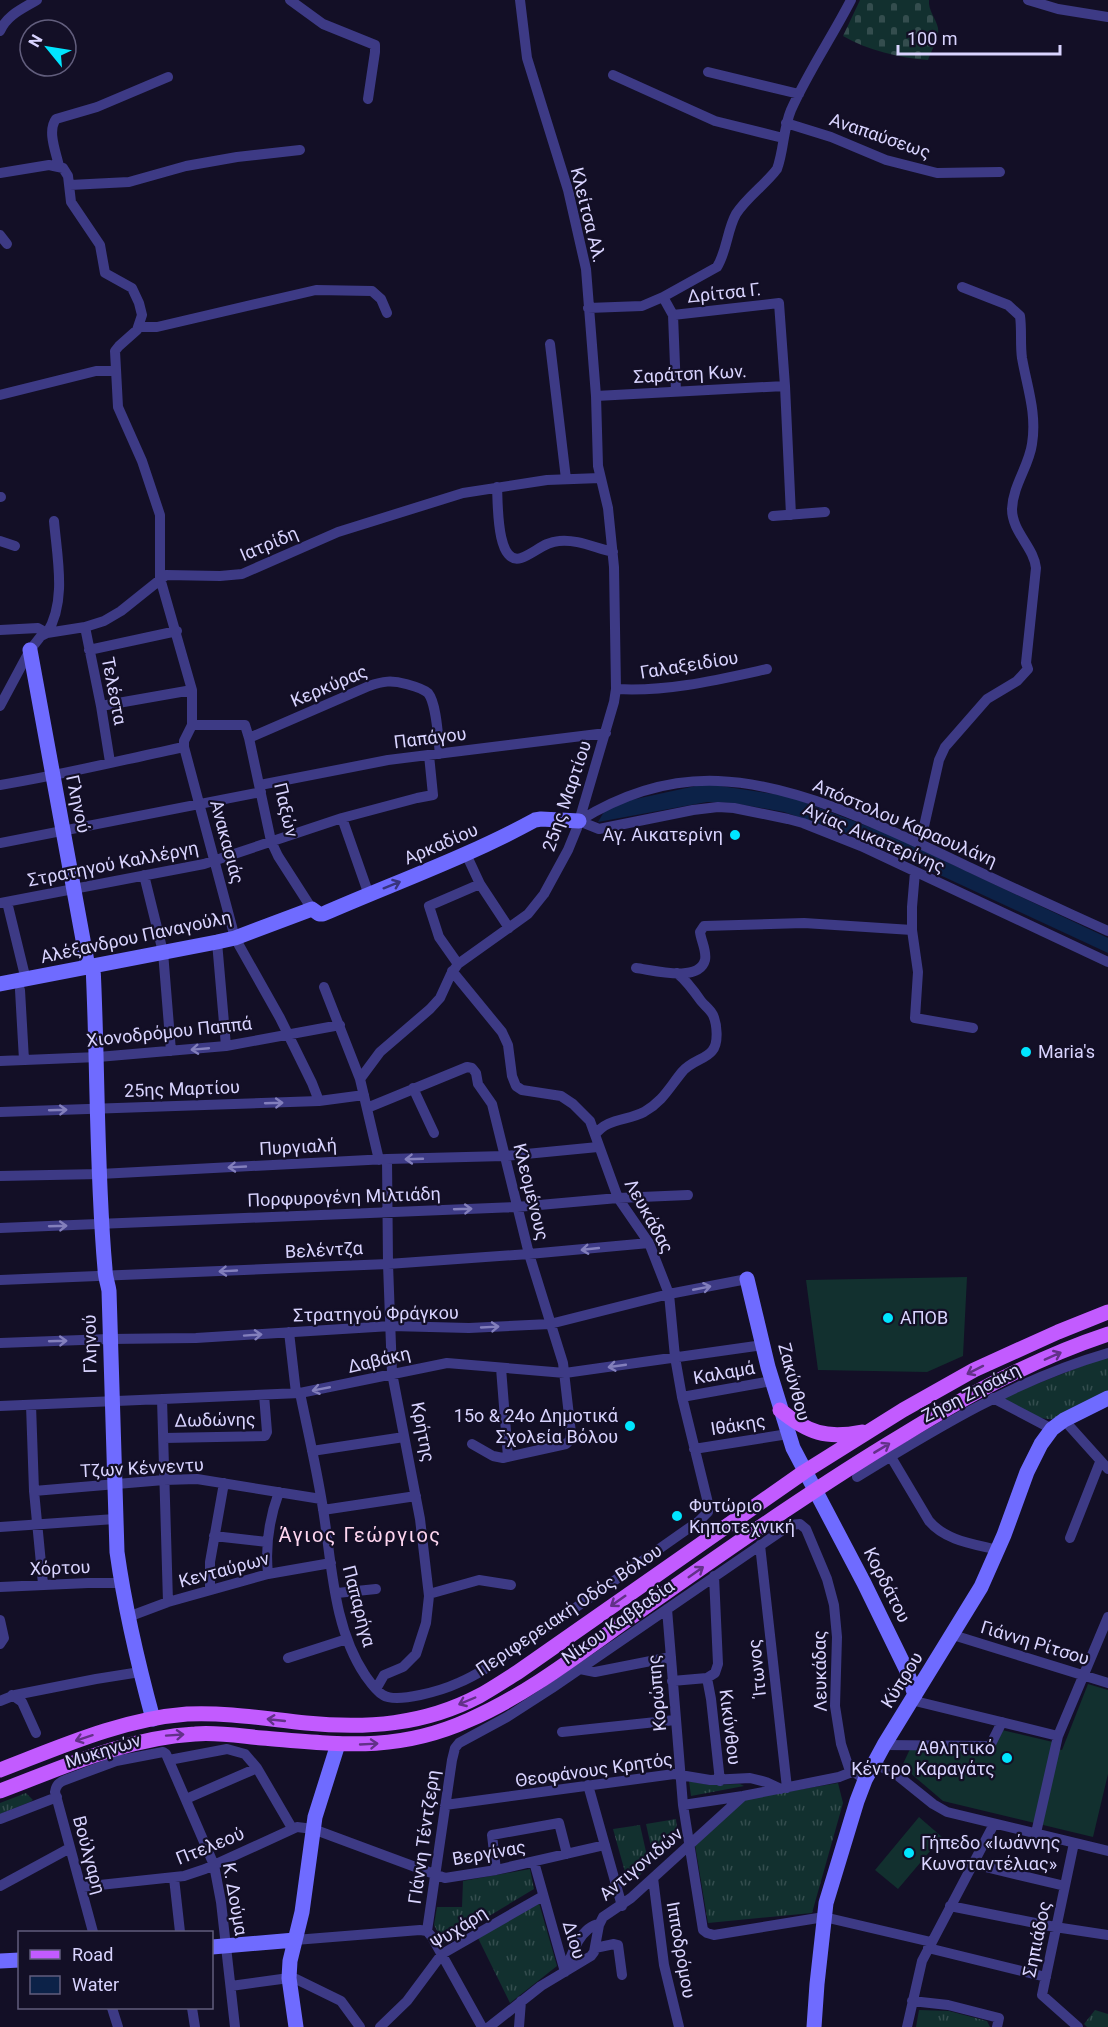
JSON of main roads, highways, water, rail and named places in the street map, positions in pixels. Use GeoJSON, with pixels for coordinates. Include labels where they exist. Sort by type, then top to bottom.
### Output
{"type":"FeatureCollection","features":[{"type":"Feature","properties":{"kind":"main road","name":"Περιφερειακή Οδός Βόλου"},"geometry":{"type":"LineString","coordinates":[[0,1770],[75,1741],[153,1719],[208,1714],[358,1726],[389,1725],[448,1709],[477,1696],[518,1672],[804,1472],[868,1431],[974,1370],[1108,1312]]}},
{"type":"Feature","properties":{"kind":"main road"},"geometry":{"type":"LineString","coordinates":[[0,1791],[111,1748],[162,1736],[199,1733],[338,1744],[385,1744],[421,1737],[466,1722],[498,1706],[546,1676],[814,1490],[951,1405],[1044,1360],[1108,1335]]}},
{"type":"Feature","properties":{"kind":"main road"},"geometry":{"type":"LineString","coordinates":[[780,1410],[796,1423],[818,1433],[841,1436],[868,1431]]}},
{"type":"Feature","properties":{"kind":"water"},"geometry":{"type":"Polygon","coordinates":[[[700,785],[788,796],[888,834],[1108,938],[1108,953],[858,837],[784,812],[733,803],[707,802],[598,822],[608,805],[700,785]]]}},
{"type":"Feature","properties":{"kind":"place","name":"Αγ. Αικατερίνη"},"geometry":{"type":"Point","coordinates":[735,835]}},
{"type":"Feature","properties":{"kind":"place","name":"Maria's"},"geometry":{"type":"Point","coordinates":[1026,1052]}},
{"type":"Feature","properties":{"kind":"place","name":"ΑΠΟΒ"},"geometry":{"type":"Point","coordinates":[888,1318]}},
{"type":"Feature","properties":{"kind":"place","name":"15ο & 24ο Δημοτικά Σχολεία Βόλου"},"geometry":{"type":"Point","coordinates":[630,1426]}},
{"type":"Feature","properties":{"kind":"place","name":"Φυτώριο Κηποτεχνική"},"geometry":{"type":"Point","coordinates":[677,1516]}},
{"type":"Feature","properties":{"kind":"place","name":"Αθλητικό Κέντρο Καραγάτς"},"geometry":{"type":"Point","coordinates":[1007,1758]}},
{"type":"Feature","properties":{"kind":"place","name":"Γήπεδο «Ιωάννης Κωνσταντέλιας»"},"geometry":{"type":"Point","coordinates":[909,1853]}},
{"type":"Feature","properties":{"kind":"district","name":"Άγιος Γεώργιος"},"geometry":{"type":"Point","coordinates":[360,1535]}}]}
